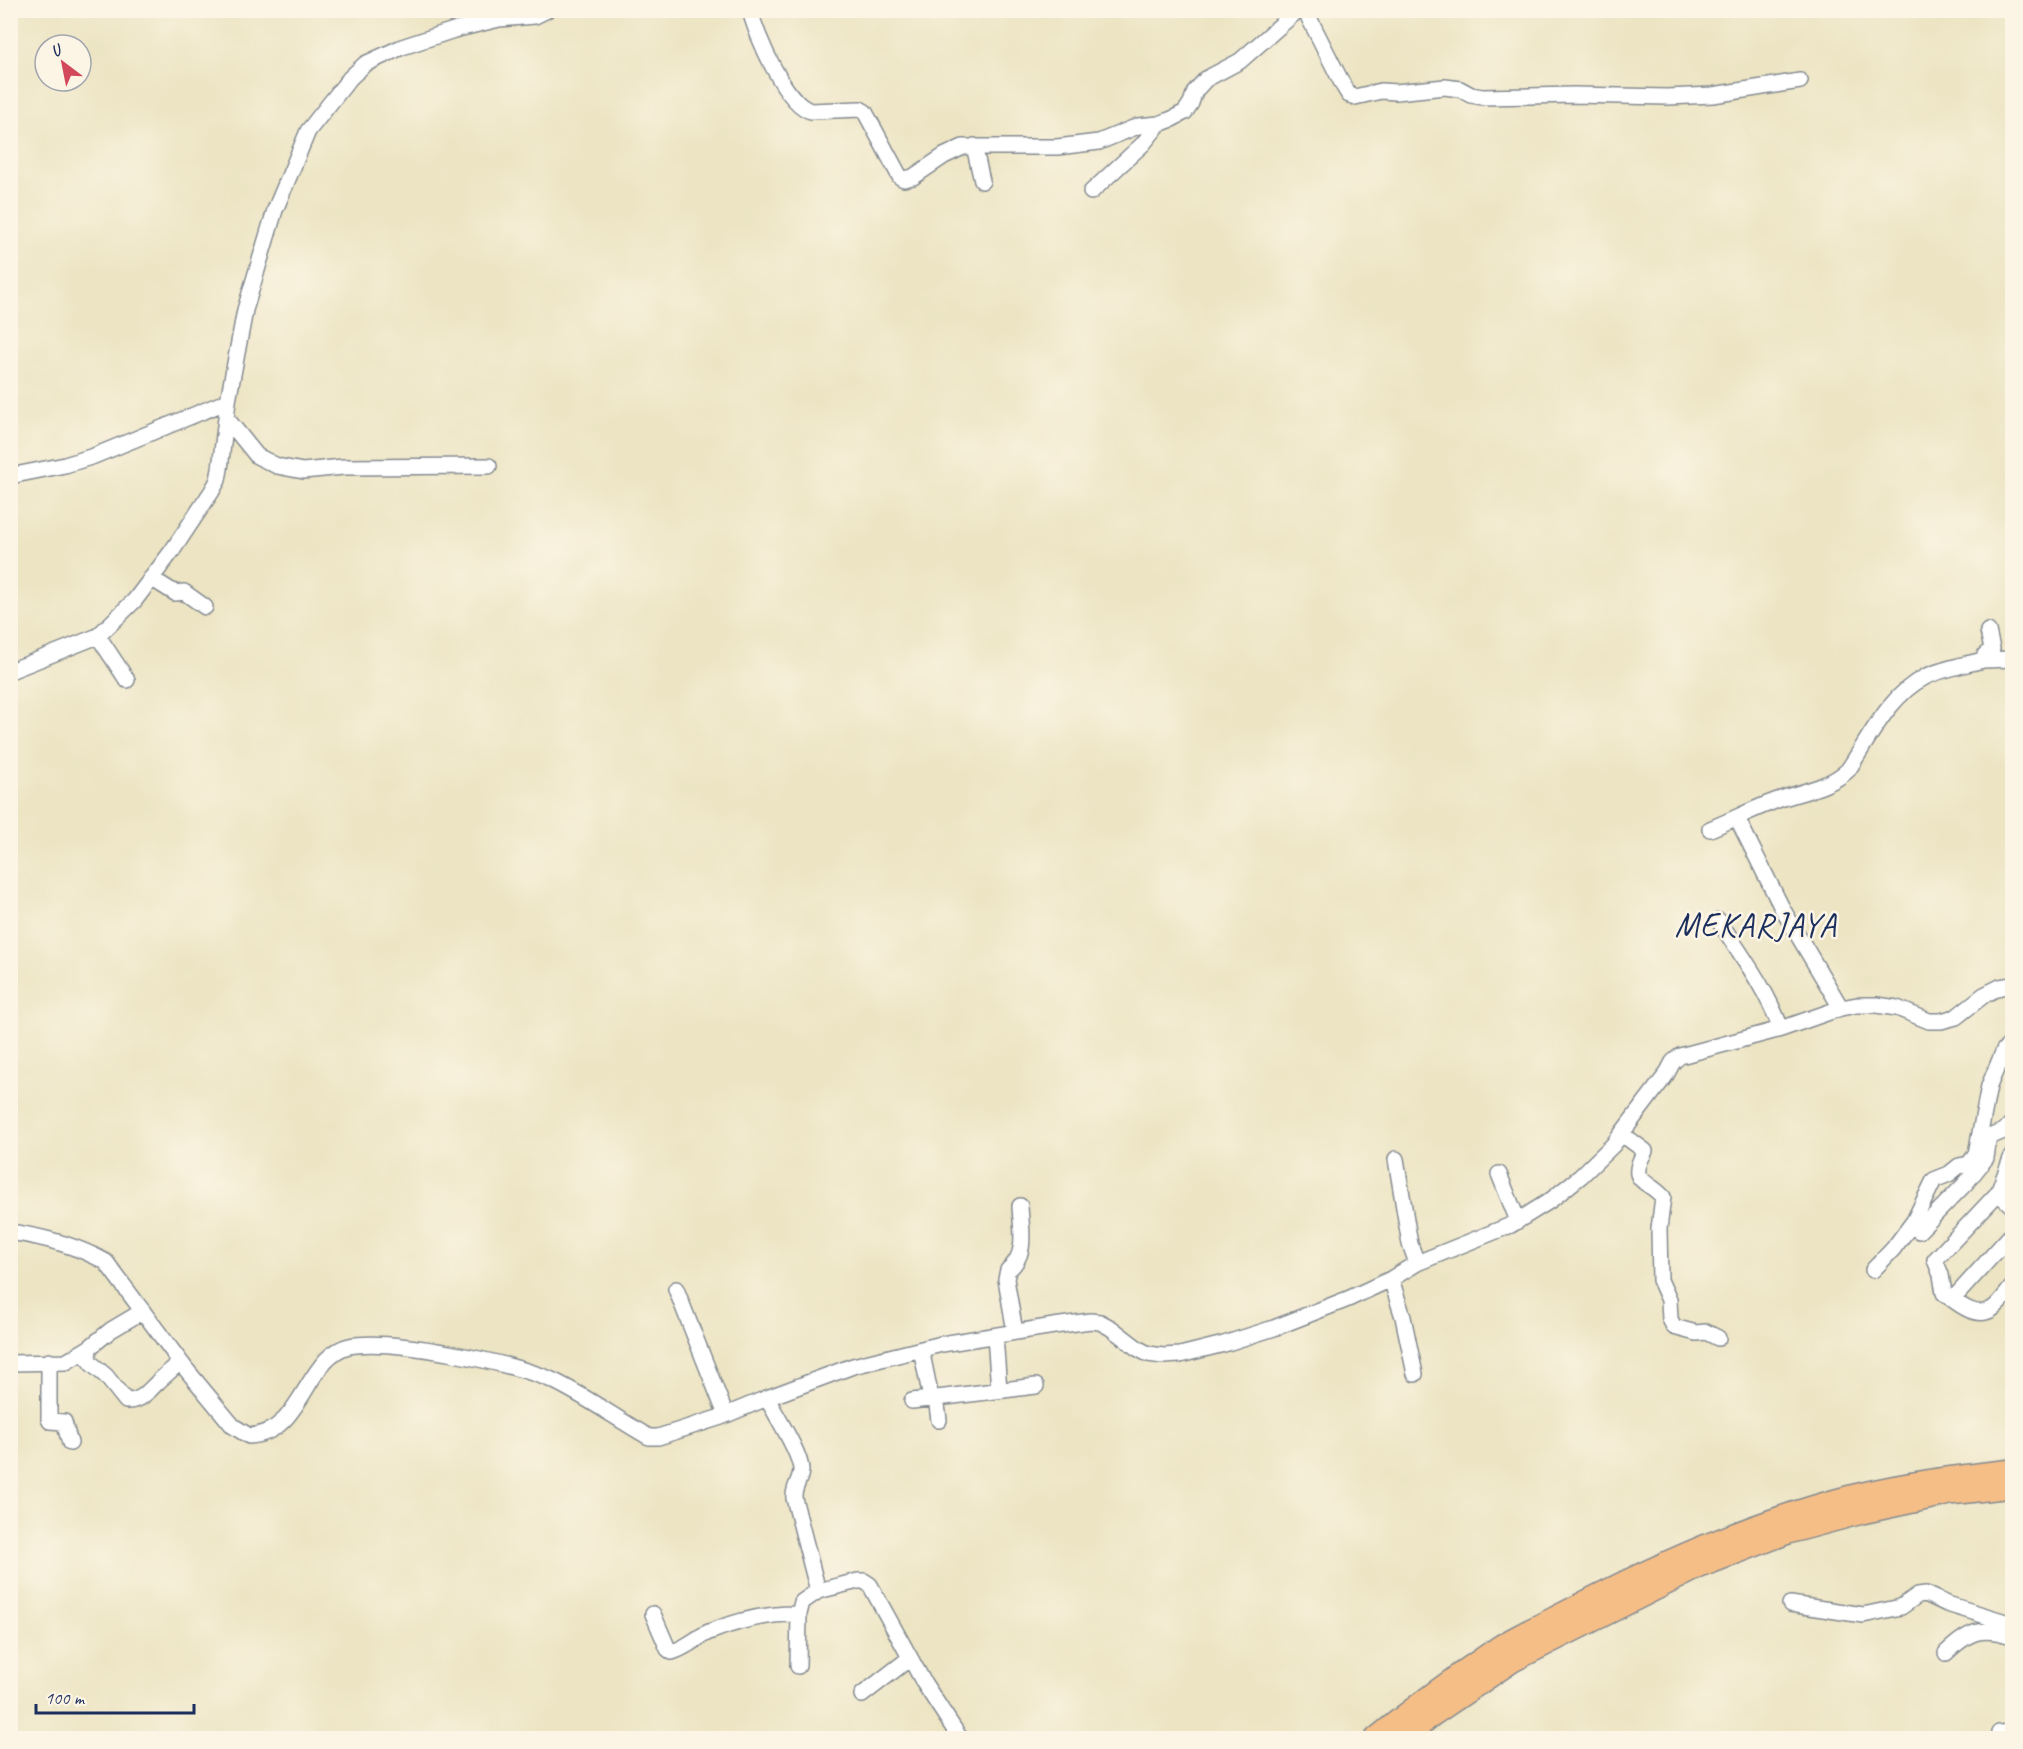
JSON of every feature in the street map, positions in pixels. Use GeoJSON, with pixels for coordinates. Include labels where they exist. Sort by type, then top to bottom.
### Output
{"type":"FeatureCollection","features":[{"type":"Feature","properties":{"kind":"highway"},"geometry":{"type":"LineString","coordinates":[[1376,1738],[1423,1699],[1502,1645],[1620,1583],[1692,1550],[1855,1495],[1944,1477],[2013,1470]]}},
{"type":"Feature","properties":{"kind":"highway"},"geometry":{"type":"LineString","coordinates":[[1405,1738],[1433,1715],[1513,1661],[1700,1566],[1788,1533],[1862,1513],[1950,1494],[2013,1487]]}},
{"type":"Feature","properties":{"kind":"street"},"geometry":{"type":"LineString","coordinates":[[10,671],[98,636],[135,600],[152,578],[218,480],[228,401],[245,310],[276,210],[308,131],[350,78],[365,64],[402,47],[454,30],[499,19],[535,16],[547,10]]}},
{"type":"Feature","properties":{"kind":"street"},"geometry":{"type":"LineString","coordinates":[[750,10],[755,31],[775,70],[797,104],[811,111],[860,110],[865,112],[900,177],[904,179],[914,177],[944,156],[963,147],[1078,145],[1099,142],[1138,126],[1159,124],[1185,112],[1195,91],[1206,80],[1240,61],[1298,10]]}},
{"type":"Feature","properties":{"kind":"street"},"geometry":{"type":"LineString","coordinates":[[1305,10],[1344,87],[1349,95],[1355,97],[1381,91],[1396,92],[1445,87],[1460,89],[1471,95],[1482,97],[1574,95],[1667,97],[1713,95],[1800,81]]}},
{"type":"Feature","properties":{"kind":"street"},"geometry":{"type":"LineString","coordinates":[[1091,192],[1143,144],[1159,124]]}},
{"type":"Feature","properties":{"kind":"street"},"geometry":{"type":"LineString","coordinates":[[974,146],[982,181]]}},
{"type":"Feature","properties":{"kind":"street"},"geometry":{"type":"LineString","coordinates":[[10,476],[65,465],[94,456],[228,401]]}},
{"type":"Feature","properties":{"kind":"street"},"geometry":{"type":"LineString","coordinates":[[227,419],[257,456],[277,466],[303,471],[343,467],[489,466]]}},
{"type":"Feature","properties":{"kind":"street"},"geometry":{"type":"LineString","coordinates":[[152,578],[175,593],[184,592],[205,608]]}},
{"type":"Feature","properties":{"kind":"street"},"geometry":{"type":"LineString","coordinates":[[1983,660],[1985,655],[1992,650],[1988,631]]}},
{"type":"Feature","properties":{"kind":"street"},"geometry":{"type":"LineString","coordinates":[[98,636],[127,680]]}},
{"type":"Feature","properties":{"kind":"street"},"geometry":{"type":"LineString","coordinates":[[1710,829],[1842,776],[1897,699],[1925,677],[1983,660],[2013,659]]}},
{"type":"Feature","properties":{"kind":"street"},"geometry":{"type":"LineString","coordinates":[[1737,818],[1783,910],[1841,1008]]}},
{"type":"Feature","properties":{"kind":"street"},"geometry":{"type":"LineString","coordinates":[[1719,921],[1755,975],[1775,1012],[1781,1029]]}},
{"type":"Feature","properties":{"kind":"street"},"geometry":{"type":"LineString","coordinates":[[10,1232],[63,1243],[106,1262],[180,1362],[233,1426],[249,1436],[268,1433],[281,1425],[325,1361],[337,1350],[349,1346],[368,1345],[415,1348],[499,1363],[554,1381],[649,1437],[658,1437],[726,1415],[853,1366],[921,1349],[1015,1332],[1090,1321],[1100,1322],[1148,1354],[1163,1356],[1180,1355],[1224,1344],[1274,1328],[1348,1299],[1391,1279],[1417,1263],[1518,1221],[1551,1200],[1581,1176],[1622,1134],[1666,1075],[1673,1062],[1680,1056],[1781,1029],[1841,1008],[1857,1005],[1897,1008],[1929,1021],[1941,1021],[1956,1017],[2000,987],[2013,985]]}},
{"type":"Feature","properties":{"kind":"street"},"geometry":{"type":"LineString","coordinates":[[1873,1270],[1893,1249],[1914,1221],[1935,1180],[1949,1174],[1959,1166],[1969,1164],[1972,1160],[1978,1144],[1985,1100],[1994,1072],[2004,1050],[2013,1043]]}},
{"type":"Feature","properties":{"kind":"street"},"geometry":{"type":"LineString","coordinates":[[1919,1231],[1986,1158],[1989,1137],[2004,1131],[2013,1124]]}},
{"type":"Feature","properties":{"kind":"street"},"geometry":{"type":"LineString","coordinates":[[1622,1134],[1645,1151],[1638,1162],[1638,1176],[1643,1184],[1651,1187],[1663,1197],[1659,1229],[1660,1280],[1669,1300],[1670,1319],[1674,1327],[1696,1333],[1706,1332],[1718,1338]]}},
{"type":"Feature","properties":{"kind":"street"},"geometry":{"type":"LineString","coordinates":[[2013,1156],[1998,1193],[1935,1260],[1941,1275],[1944,1293],[1965,1308],[1983,1312],[1992,1309],[2013,1287]]}},
{"type":"Feature","properties":{"kind":"street"},"geometry":{"type":"LineString","coordinates":[[1396,1159],[1410,1244],[1417,1263]]}},
{"type":"Feature","properties":{"kind":"street"},"geometry":{"type":"LineString","coordinates":[[1499,1174],[1518,1221]]}},
{"type":"Feature","properties":{"kind":"street"},"geometry":{"type":"LineString","coordinates":[[1998,1193],[2013,1206]]}},
{"type":"Feature","properties":{"kind":"street"},"geometry":{"type":"LineString","coordinates":[[1015,1332],[1006,1279],[1008,1270],[1017,1263],[1022,1253],[1020,1206]]}},
{"type":"Feature","properties":{"kind":"street"},"geometry":{"type":"LineString","coordinates":[[1953,1299],[2013,1234]]}},
{"type":"Feature","properties":{"kind":"street"},"geometry":{"type":"LineString","coordinates":[[1391,1279],[1403,1317],[1415,1374]]}},
{"type":"Feature","properties":{"kind":"street"},"geometry":{"type":"LineString","coordinates":[[676,1289],[726,1415]]}},
{"type":"Feature","properties":{"kind":"street"},"geometry":{"type":"LineString","coordinates":[[10,1363],[66,1362],[89,1348],[111,1330],[143,1311]]}},
{"type":"Feature","properties":{"kind":"street"},"geometry":{"type":"LineString","coordinates":[[995,1336],[999,1390]]}},
{"type":"Feature","properties":{"kind":"street"},"geometry":{"type":"LineString","coordinates":[[89,1348],[88,1359],[106,1376],[126,1401],[134,1402],[151,1390],[180,1362]]}},
{"type":"Feature","properties":{"kind":"street"},"geometry":{"type":"LineString","coordinates":[[921,1349],[939,1420]]}},
{"type":"Feature","properties":{"kind":"street"},"geometry":{"type":"LineString","coordinates":[[49,1361],[49,1419],[64,1422],[70,1443]]}},
{"type":"Feature","properties":{"kind":"street"},"geometry":{"type":"LineString","coordinates":[[912,1401],[1036,1386]]}},
{"type":"Feature","properties":{"kind":"street"},"geometry":{"type":"LineString","coordinates":[[767,1398],[798,1456],[801,1470],[794,1498],[818,1591]]}},
{"type":"Feature","properties":{"kind":"street"},"geometry":{"type":"LineString","coordinates":[[798,1666],[801,1602],[818,1591],[864,1581],[870,1585],[924,1683],[960,1738]]}},
{"type":"Feature","properties":{"kind":"street"},"geometry":{"type":"LineString","coordinates":[[1790,1604],[1863,1615],[1901,1607],[1918,1595],[1926,1594],[1947,1604],[2013,1624]]}},
{"type":"Feature","properties":{"kind":"street"},"geometry":{"type":"LineString","coordinates":[[653,1614],[668,1649],[672,1652],[680,1650],[707,1633],[752,1618],[799,1614]]}},
{"type":"Feature","properties":{"kind":"street"},"geometry":{"type":"LineString","coordinates":[[1946,1653],[1959,1641],[1976,1631],[1995,1631],[2013,1636]]}},
{"type":"Feature","properties":{"kind":"street"},"geometry":{"type":"LineString","coordinates":[[862,1695],[910,1658]]}},
{"type":"Feature","properties":{"kind":"street"},"geometry":{"type":"LineString","coordinates":[[2001,1738],[2000,1732],[2013,1732]]}},
{"type":"Feature","properties":{"kind":"district","name":"MEKARJAYA"},"geometry":{"type":"Point","coordinates":[1756,924]}}]}
